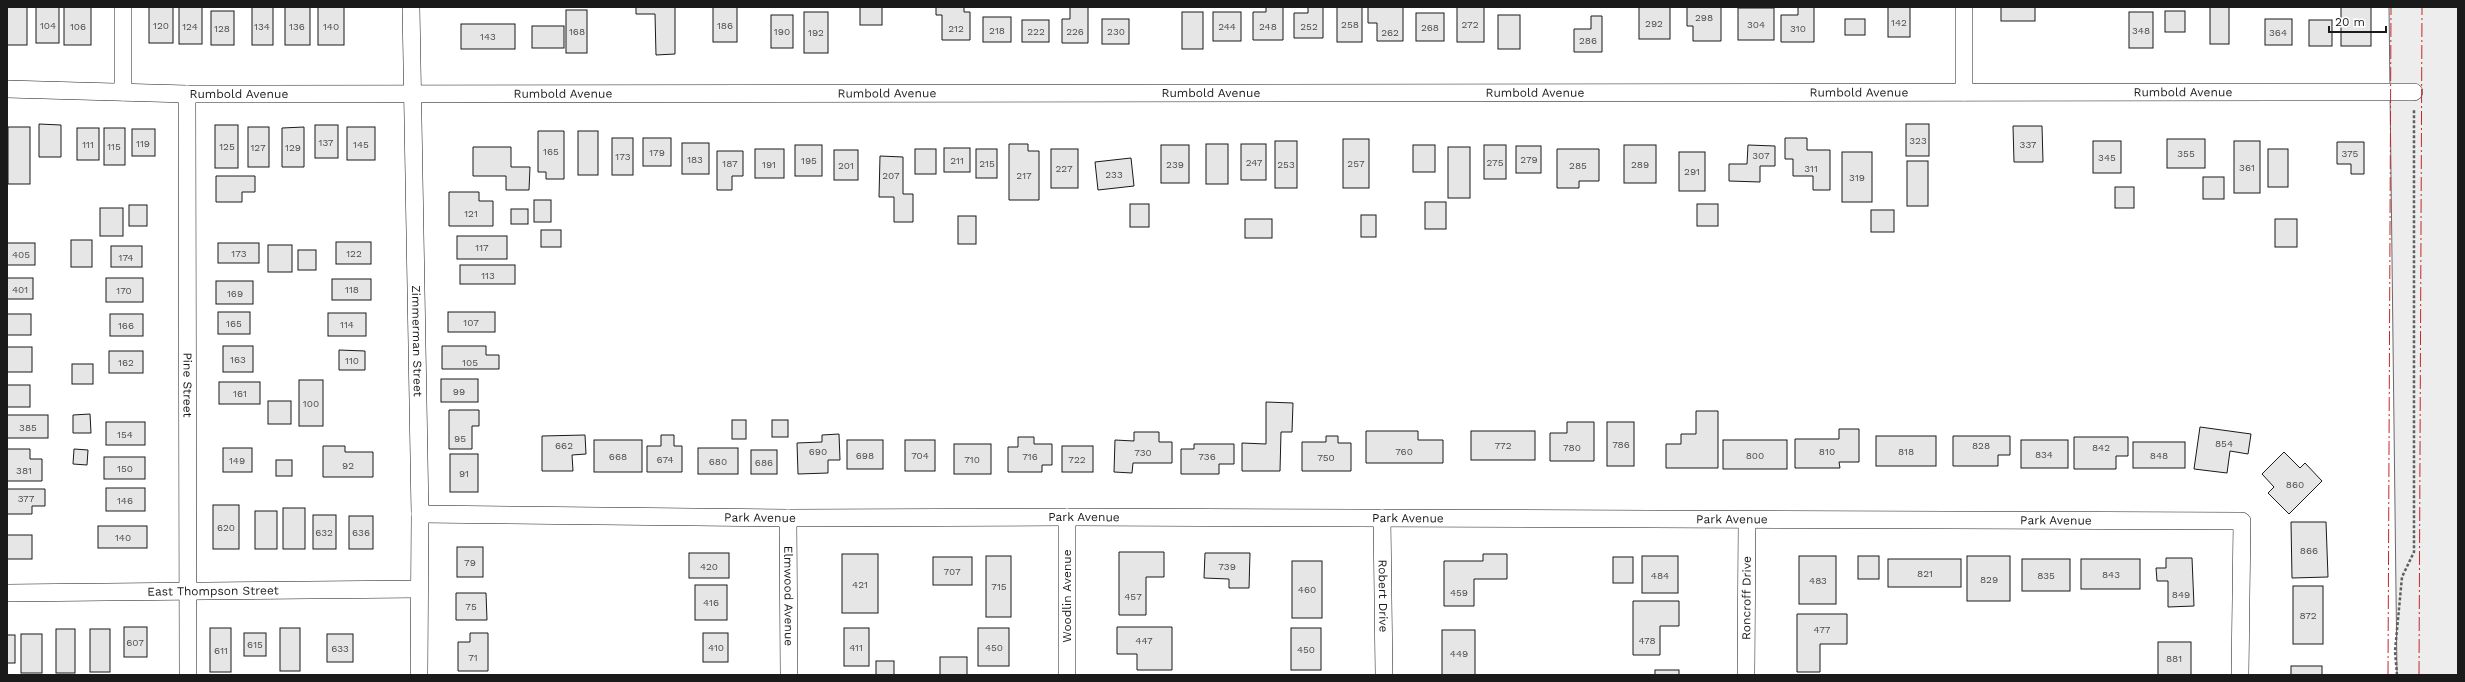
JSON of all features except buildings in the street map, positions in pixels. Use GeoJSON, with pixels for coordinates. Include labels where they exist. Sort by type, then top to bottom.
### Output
{"type":"FeatureCollection","features":[{"type":"Feature","properties":{"kind":"street"},"geometry":{"type":"LineString","coordinates":[[123,7],[123,92]]}},
{"type":"Feature","properties":{"kind":"street","name":"Zimmerman Street"},"geometry":{"type":"LineString","coordinates":[[411,7],[420,514],[419,675]]}},
{"type":"Feature","properties":{"kind":"street"},"geometry":{"type":"LineString","coordinates":[[1964,7],[1964,92]]}},
{"type":"Feature","properties":{"kind":"street","name":"Rumbold Avenue"},"geometry":{"type":"LineString","coordinates":[[7,89],[187,94],[2414,92]]}},
{"type":"Feature","properties":{"kind":"street","name":"Pine Street"},"geometry":{"type":"LineString","coordinates":[[187,94],[188,675]]}},
{"type":"Feature","properties":{"kind":"street","name":"Park Avenue"},"geometry":{"type":"LineString","coordinates":[[420,514],[788,518],[1067,517],[2242,521],[2240,675]]}},
{"type":"Feature","properties":{"kind":"street","name":"Woodlin Avenue"},"geometry":{"type":"LineString","coordinates":[[1067,517],[1067,675]]}},
{"type":"Feature","properties":{"kind":"street","name":"Elmwood Avenue"},"geometry":{"type":"LineString","coordinates":[[788,518],[789,675]]}},
{"type":"Feature","properties":{"kind":"street","name":"Robert Drive"},"geometry":{"type":"LineString","coordinates":[[1382,518],[1384,675]]}},
{"type":"Feature","properties":{"kind":"street","name":"Roncroff Drive"},"geometry":{"type":"LineString","coordinates":[[1746,675],[1747,520]]}},
{"type":"Feature","properties":{"kind":"street","name":"East Thompson Street"},"geometry":{"type":"LineString","coordinates":[[7,593],[188,593],[419,589]]}},
{"type":"Feature","properties":{"kind":"path"},"geometry":{"type":"LineString","coordinates":[[2397,675],[2395,651],[2402,577],[2414,552],[2414,92]]}},
{"type":"Feature","properties":{"kind":"shaded area"},"geometry":{"type":"Polygon","coordinates":[[[2389,7],[2458,7],[2458,675],[2397,675],[2389,7]]]}},
{"type":"Feature","properties":{"kind":"power"},"geometry":{"type":"LineString","coordinates":[[2388,675],[2391,7]]}},
{"type":"Feature","properties":{"kind":"power"},"geometry":{"type":"LineString","coordinates":[[2419,675],[2422,7]]}}]}
